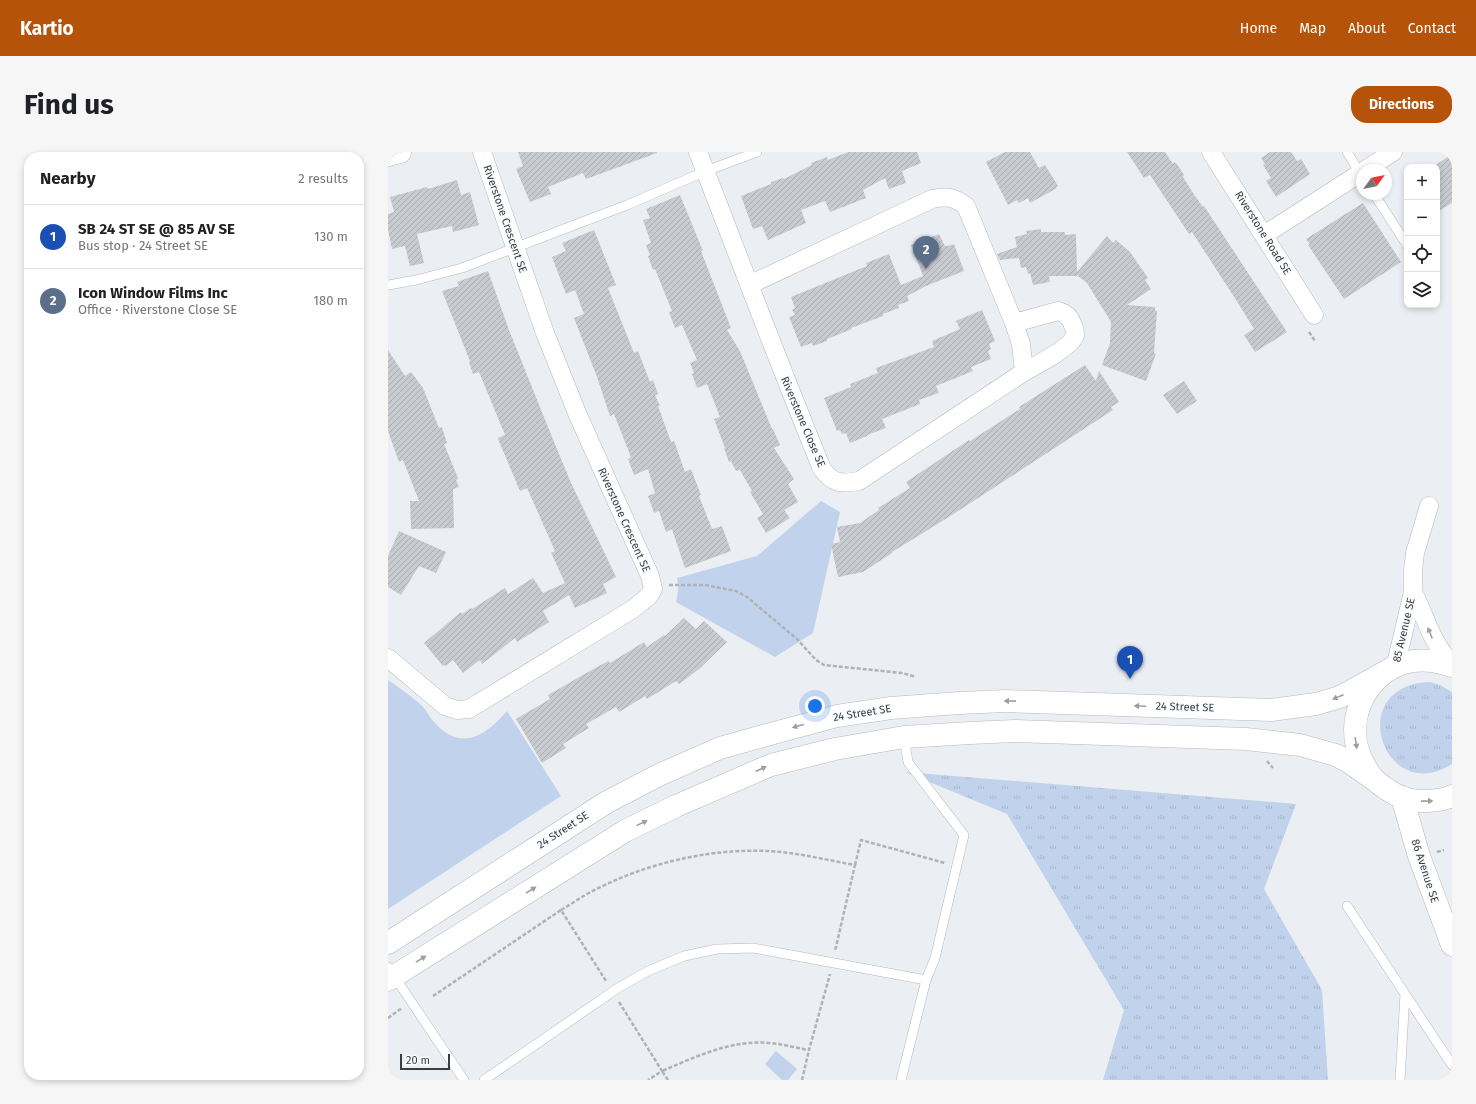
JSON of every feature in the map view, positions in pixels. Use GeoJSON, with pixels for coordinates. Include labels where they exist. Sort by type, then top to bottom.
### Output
{"type":"FeatureCollection","features":[{"type":"Feature","properties":{"kind":"main road"},"geometry":{"type":"LineString","coordinates":[[388,155],[400,152]]}},
{"type":"Feature","properties":{"kind":"main road","name":"24 Street SE"},"geometry":{"type":"LineString","coordinates":[[388,943],[607,802],[659,775],[720,748],[837,716],[891,708],[1005,701],[1271,710],[1316,704],[1334,699],[1404,663],[1423,660],[1438,661],[1452,665]]}},
{"type":"Feature","properties":{"kind":"main road"},"geometry":{"type":"LineString","coordinates":[[1376,781],[1367,770],[1357,750],[1354,733],[1355,723],[1362,699],[1369,688],[1390,670]]}},
{"type":"Feature","properties":{"kind":"main road"},"geometry":{"type":"LineString","coordinates":[[390,974],[625,831],[676,806],[771,765],[835,749],[904,737],[1014,731],[1274,741],[1300,745],[1336,755],[1349,762],[1395,795],[1422,801],[1452,796]]}},
{"type":"Feature","properties":{"kind":"main road","name":"86 Avenue SE"},"geometry":{"type":"LineString","coordinates":[[1402,797],[1419,856],[1452,945]]}},
{"type":"Feature","properties":{"kind":"street","name":"Riverstone Crescent SE"},"geometry":{"type":"LineString","coordinates":[[482,152],[545,333],[584,427],[650,576],[653,588]]}},
{"type":"Feature","properties":{"kind":"street","name":"Riverstone Close SE"},"geometry":{"type":"LineString","coordinates":[[698,152],[822,469],[827,476],[836,482],[845,484],[859,481],[1066,346],[1072,340],[1075,330],[1072,321],[1068,316],[1058,311],[1014,323]]}},
{"type":"Feature","properties":{"kind":"street","name":"Riverstone Road SE"},"geometry":{"type":"LineString","coordinates":[[1211,152],[1264,235],[1311,322]]}},
{"type":"Feature","properties":{"kind":"street"},"geometry":{"type":"LineString","coordinates":[[1375,164],[1393,152]]}},
{"type":"Feature","properties":{"kind":"street"},"geometry":{"type":"LineString","coordinates":[[1264,235],[1356,177]]}},
{"type":"Feature","properties":{"kind":"street"},"geometry":{"type":"LineString","coordinates":[[749,285],[932,199],[943,197],[957,199],[966,206],[1014,323],[1021,344],[1024,372]]}},
{"type":"Feature","properties":{"kind":"street","name":"85 Avenue SE"},"geometry":{"type":"LineString","coordinates":[[1390,670],[1413,592],[1414,557],[1429,506]]}},
{"type":"Feature","properties":{"kind":"street"},"geometry":{"type":"LineString","coordinates":[[388,658],[445,706],[458,710],[470,708],[633,609],[649,596],[653,588]]}},
{"type":"Feature","properties":{"kind":"street","name":"85 Avenue SE"},"geometry":{"type":"LineString","coordinates":[[1413,592],[1433,640],[1452,665]]}},
{"type":"Feature","properties":{"kind":"lane"},"geometry":{"type":"LineString","coordinates":[[388,285],[416,280],[462,268],[627,205],[706,171],[756,152]]}},
{"type":"Feature","properties":{"kind":"lane"},"geometry":{"type":"LineString","coordinates":[[1346,152],[1356,165]]}},
{"type":"Feature","properties":{"kind":"lane"},"geometry":{"type":"LineString","coordinates":[[1378,200],[1404,240]]}},
{"type":"Feature","properties":{"kind":"lane"},"geometry":{"type":"LineString","coordinates":[[901,1080],[926,980],[935,958],[964,835],[908,762],[904,737]]}},
{"type":"Feature","properties":{"kind":"lane"},"geometry":{"type":"LineString","coordinates":[[1347,906],[1452,1065]]}},
{"type":"Feature","properties":{"kind":"lane"},"geometry":{"type":"LineString","coordinates":[[484,1080],[613,992],[648,971],[684,956],[717,949],[753,948],[926,980]]}},
{"type":"Feature","properties":{"kind":"lane"},"geometry":{"type":"LineString","coordinates":[[390,974],[464,1080]]}},
{"type":"Feature","properties":{"kind":"lane"},"geometry":{"type":"LineString","coordinates":[[1400,1080],[1405,994]]}},
{"type":"Feature","properties":{"kind":"path"},"geometry":{"type":"LineString","coordinates":[[1311,322],[1315,341]]}},
{"type":"Feature","properties":{"kind":"path"},"geometry":{"type":"LineString","coordinates":[[653,588],[674,584],[705,585],[736,592],[747,597],[797,639],[816,660],[824,665],[902,673],[916,677]]}},
{"type":"Feature","properties":{"kind":"path"},"geometry":{"type":"LineString","coordinates":[[836,945],[861,840],[957,866]]}},
{"type":"Feature","properties":{"kind":"path"},"geometry":{"type":"LineString","coordinates":[[433,996],[587,894],[622,878],[659,864],[701,856],[756,851],[789,853],[855,865]]}},
{"type":"Feature","properties":{"kind":"path"},"geometry":{"type":"LineString","coordinates":[[561,910],[668,1080]]}},
{"type":"Feature","properties":{"kind":"path"},"geometry":{"type":"LineString","coordinates":[[802,1080],[831,969]]}},
{"type":"Feature","properties":{"kind":"path"},"geometry":{"type":"LineString","coordinates":[[388,1018],[404,1007]]}},
{"type":"Feature","properties":{"kind":"path"},"geometry":{"type":"LineString","coordinates":[[648,1080],[662,1071],[709,1051],[752,1042],[769,1043],[809,1050]]}},
{"type":"Feature","properties":{"kind":"green space"},"geometry":{"type":"Polygon","coordinates":[[[821,501],[840,512],[813,633],[775,657],[676,602],[678,590],[677,578],[757,556],[821,501]]]}},
{"type":"Feature","properties":{"kind":"green space"},"geometry":{"type":"Polygon","coordinates":[[[388,680],[424,708],[433,721],[443,731],[453,736],[463,738],[481,734],[490,728],[507,711],[561,796],[388,909],[388,680]]]}},
{"type":"Feature","properties":{"kind":"green space"},"geometry":{"type":"Polygon","coordinates":[[[1430,682],[1440,685],[1452,692],[1452,764],[1428,773],[1408,770],[1392,758],[1382,741],[1380,721],[1387,702],[1403,688],[1430,682]]]}},
{"type":"Feature","properties":{"kind":"green space"},"geometry":{"type":"Polygon","coordinates":[[[905,772],[1296,804],[1264,889],[1322,990],[1328,1080],[1103,1080],[1124,1010],[1007,814],[905,772]]]}},
{"type":"Feature","properties":{"kind":"green space"},"geometry":{"type":"Polygon","coordinates":[[[776,1051],[797,1069],[788,1080],[782,1080],[765,1064],[776,1051]]]}},
{"type":"Feature","properties":{"kind":"building"},"geometry":{"type":"Polygon","coordinates":[[[518,152],[657,153],[586,179],[583,173],[548,187],[551,194],[530,202],[516,169],[523,166],[518,152]]]}},
{"type":"Feature","properties":{"kind":"building"},"geometry":{"type":"Polygon","coordinates":[[[848,152],[917,152],[921,163],[902,171],[906,183],[889,189],[885,178],[863,190],[866,198],[830,212],[825,201],[801,210],[806,223],[768,240],[762,226],[753,229],[741,196],[771,184],[771,182],[784,179],[812,165],[811,163],[827,157],[828,160],[848,152]]]}},
{"type":"Feature","properties":{"kind":"building"},"geometry":{"type":"Polygon","coordinates":[[[1005,152],[1030,152],[1039,168],[1045,165],[1058,186],[1056,187],[1057,188],[1030,203],[1028,198],[1019,203],[1017,200],[1008,205],[986,162],[1005,152]]]}},
{"type":"Feature","properties":{"kind":"building"},"geometry":{"type":"Polygon","coordinates":[[[1127,152],[1165,152],[1173,164],[1174,162],[1177,164],[1195,196],[1203,207],[1204,206],[1287,332],[1255,352],[1244,335],[1254,329],[1238,303],[1192,232],[1189,234],[1150,175],[1144,178],[1127,152]]]}},
{"type":"Feature","properties":{"kind":"building"},"geometry":{"type":"Polygon","coordinates":[[[1270,152],[1291,152],[1297,161],[1301,159],[1310,174],[1276,197],[1266,181],[1271,178],[1263,165],[1265,164],[1261,158],[1270,152]]]}},
{"type":"Feature","properties":{"kind":"building"},"geometry":{"type":"Polygon","coordinates":[[[1452,154],[1452,203],[1440,210],[1440,164],[1437,164],[1452,154]]]}},
{"type":"Feature","properties":{"kind":"building"},"geometry":{"type":"Polygon","coordinates":[[[457,180],[461,195],[470,192],[479,225],[453,232],[452,226],[417,234],[424,263],[410,266],[405,246],[392,249],[388,230],[388,214],[394,212],[390,197],[427,187],[428,189],[457,180]]]}},
{"type":"Feature","properties":{"kind":"building"},"geometry":{"type":"Polygon","coordinates":[[[680,195],[703,251],[701,251],[731,328],[727,330],[740,351],[780,445],[774,448],[794,479],[788,484],[798,502],[784,510],[790,518],[766,533],[757,518],[763,514],[750,492],[752,491],[740,470],[736,471],[731,461],[729,462],[714,419],[720,417],[707,384],[697,388],[690,363],[697,360],[682,325],[675,328],[669,312],[672,311],[655,269],[653,270],[648,256],[650,255],[646,245],[651,243],[643,220],[650,218],[646,209],[680,195]]]}},
{"type":"Feature","properties":{"kind":"building"},"geometry":{"type":"Polygon","coordinates":[[[1363,203],[1401,262],[1344,299],[1308,245],[1310,244],[1306,239],[1363,203]]]}},
{"type":"Feature","properties":{"kind":"building"},"geometry":{"type":"Polygon","coordinates":[[[1041,229],[1041,232],[1065,232],[1065,235],[1076,234],[1077,272],[1107,236],[1113,243],[1116,240],[1130,252],[1148,278],[1145,280],[1151,289],[1127,305],[1155,307],[1155,311],[1157,311],[1154,353],[1156,354],[1146,381],[1102,365],[1110,343],[1111,322],[1087,283],[1077,275],[1049,276],[1050,282],[1033,285],[1030,273],[1028,274],[1026,267],[1021,268],[1019,258],[1000,260],[997,254],[1017,247],[1015,237],[1027,234],[1026,231],[1041,229]]]}},
{"type":"Feature","properties":{"kind":"building"},"geometry":{"type":"Polygon","coordinates":[[[594,230],[616,285],[608,288],[634,353],[638,351],[650,382],[653,380],[658,394],[655,395],[660,406],[658,406],[671,442],[674,441],[685,472],[691,469],[701,495],[699,496],[712,529],[722,526],[731,551],[685,568],[672,529],[666,532],[659,511],[654,513],[648,496],[655,493],[648,469],[634,475],[628,459],[631,457],[614,414],[610,416],[597,377],[574,318],[584,314],[575,290],[566,294],[552,257],[566,251],[562,243],[594,230]]]}},
{"type":"Feature","properties":{"kind":"building"},"geometry":{"type":"Polygon","coordinates":[[[939,234],[945,246],[954,244],[964,271],[926,286],[907,296],[909,301],[898,305],[899,308],[883,314],[883,316],[851,328],[852,329],[827,339],[827,341],[813,346],[812,343],[801,347],[789,317],[795,315],[792,310],[795,308],[791,297],[867,266],[866,263],[889,254],[901,285],[923,276],[911,245],[939,234]]]}},
{"type":"Feature","properties":{"kind":"building"},"geometry":{"type":"Polygon","coordinates":[[[488,271],[509,330],[554,442],[572,485],[616,577],[603,584],[607,593],[575,608],[569,595],[543,611],[549,622],[517,642],[515,638],[482,664],[480,660],[463,673],[453,660],[446,666],[443,666],[424,643],[461,612],[462,614],[471,608],[472,609],[505,588],[508,594],[533,578],[543,593],[565,583],[551,553],[555,551],[527,488],[520,491],[498,439],[505,435],[479,372],[473,374],[470,361],[442,291],[459,286],[457,282],[488,271]]]}},
{"type":"Feature","properties":{"kind":"building"},"geometry":{"type":"Polygon","coordinates":[[[982,310],[995,341],[989,344],[991,349],[988,351],[991,359],[971,367],[973,371],[936,386],[939,393],[919,400],[920,404],[882,419],[886,428],[850,443],[846,433],[842,434],[840,430],[837,431],[824,398],[851,387],[850,384],[878,373],[876,368],[934,347],[932,341],[960,329],[956,321],[982,310]]]}},
{"type":"Feature","properties":{"kind":"building"},"geometry":{"type":"Polygon","coordinates":[[[388,350],[405,376],[411,372],[423,388],[439,428],[442,427],[447,443],[444,444],[458,478],[456,480],[459,487],[453,489],[454,528],[411,529],[410,501],[419,501],[403,460],[399,462],[388,431],[388,350]]]}},
{"type":"Feature","properties":{"kind":"building"},"geometry":{"type":"Polygon","coordinates":[[[1085,365],[1096,381],[1099,371],[1119,402],[1111,407],[1113,410],[863,572],[838,577],[831,544],[840,542],[837,527],[860,523],[879,510],[878,508],[910,488],[906,482],[969,440],[970,441],[1020,409],[1019,407],[1085,365]]]}},
{"type":"Feature","properties":{"kind":"building"},"geometry":{"type":"Polygon","coordinates":[[[1184,381],[1197,401],[1177,414],[1163,395],[1184,381]]]}},
{"type":"Feature","properties":{"kind":"building"},"geometry":{"type":"Polygon","coordinates":[[[399,531],[446,552],[436,573],[419,566],[401,595],[388,587],[388,556],[399,531]]]}},
{"type":"Feature","properties":{"kind":"building"},"geometry":{"type":"Polygon","coordinates":[[[684,618],[696,629],[704,621],[727,642],[699,669],[679,684],[676,681],[647,699],[645,696],[619,712],[616,707],[586,724],[589,728],[563,744],[566,748],[542,763],[516,719],[550,699],[548,695],[608,661],[610,663],[644,642],[647,647],[664,635],[665,636],[684,618]]]}},
{"type":"Feature","properties":{"kind":"place","name":"Icon Window Films Inc"},"geometry":{"type":"Point","coordinates":[926,269]}},
{"type":"Feature","properties":{"kind":"place","name":"SB 24 ST SE @ 85 AV SE"},"geometry":{"type":"Point","coordinates":[1130,679]}}]}
